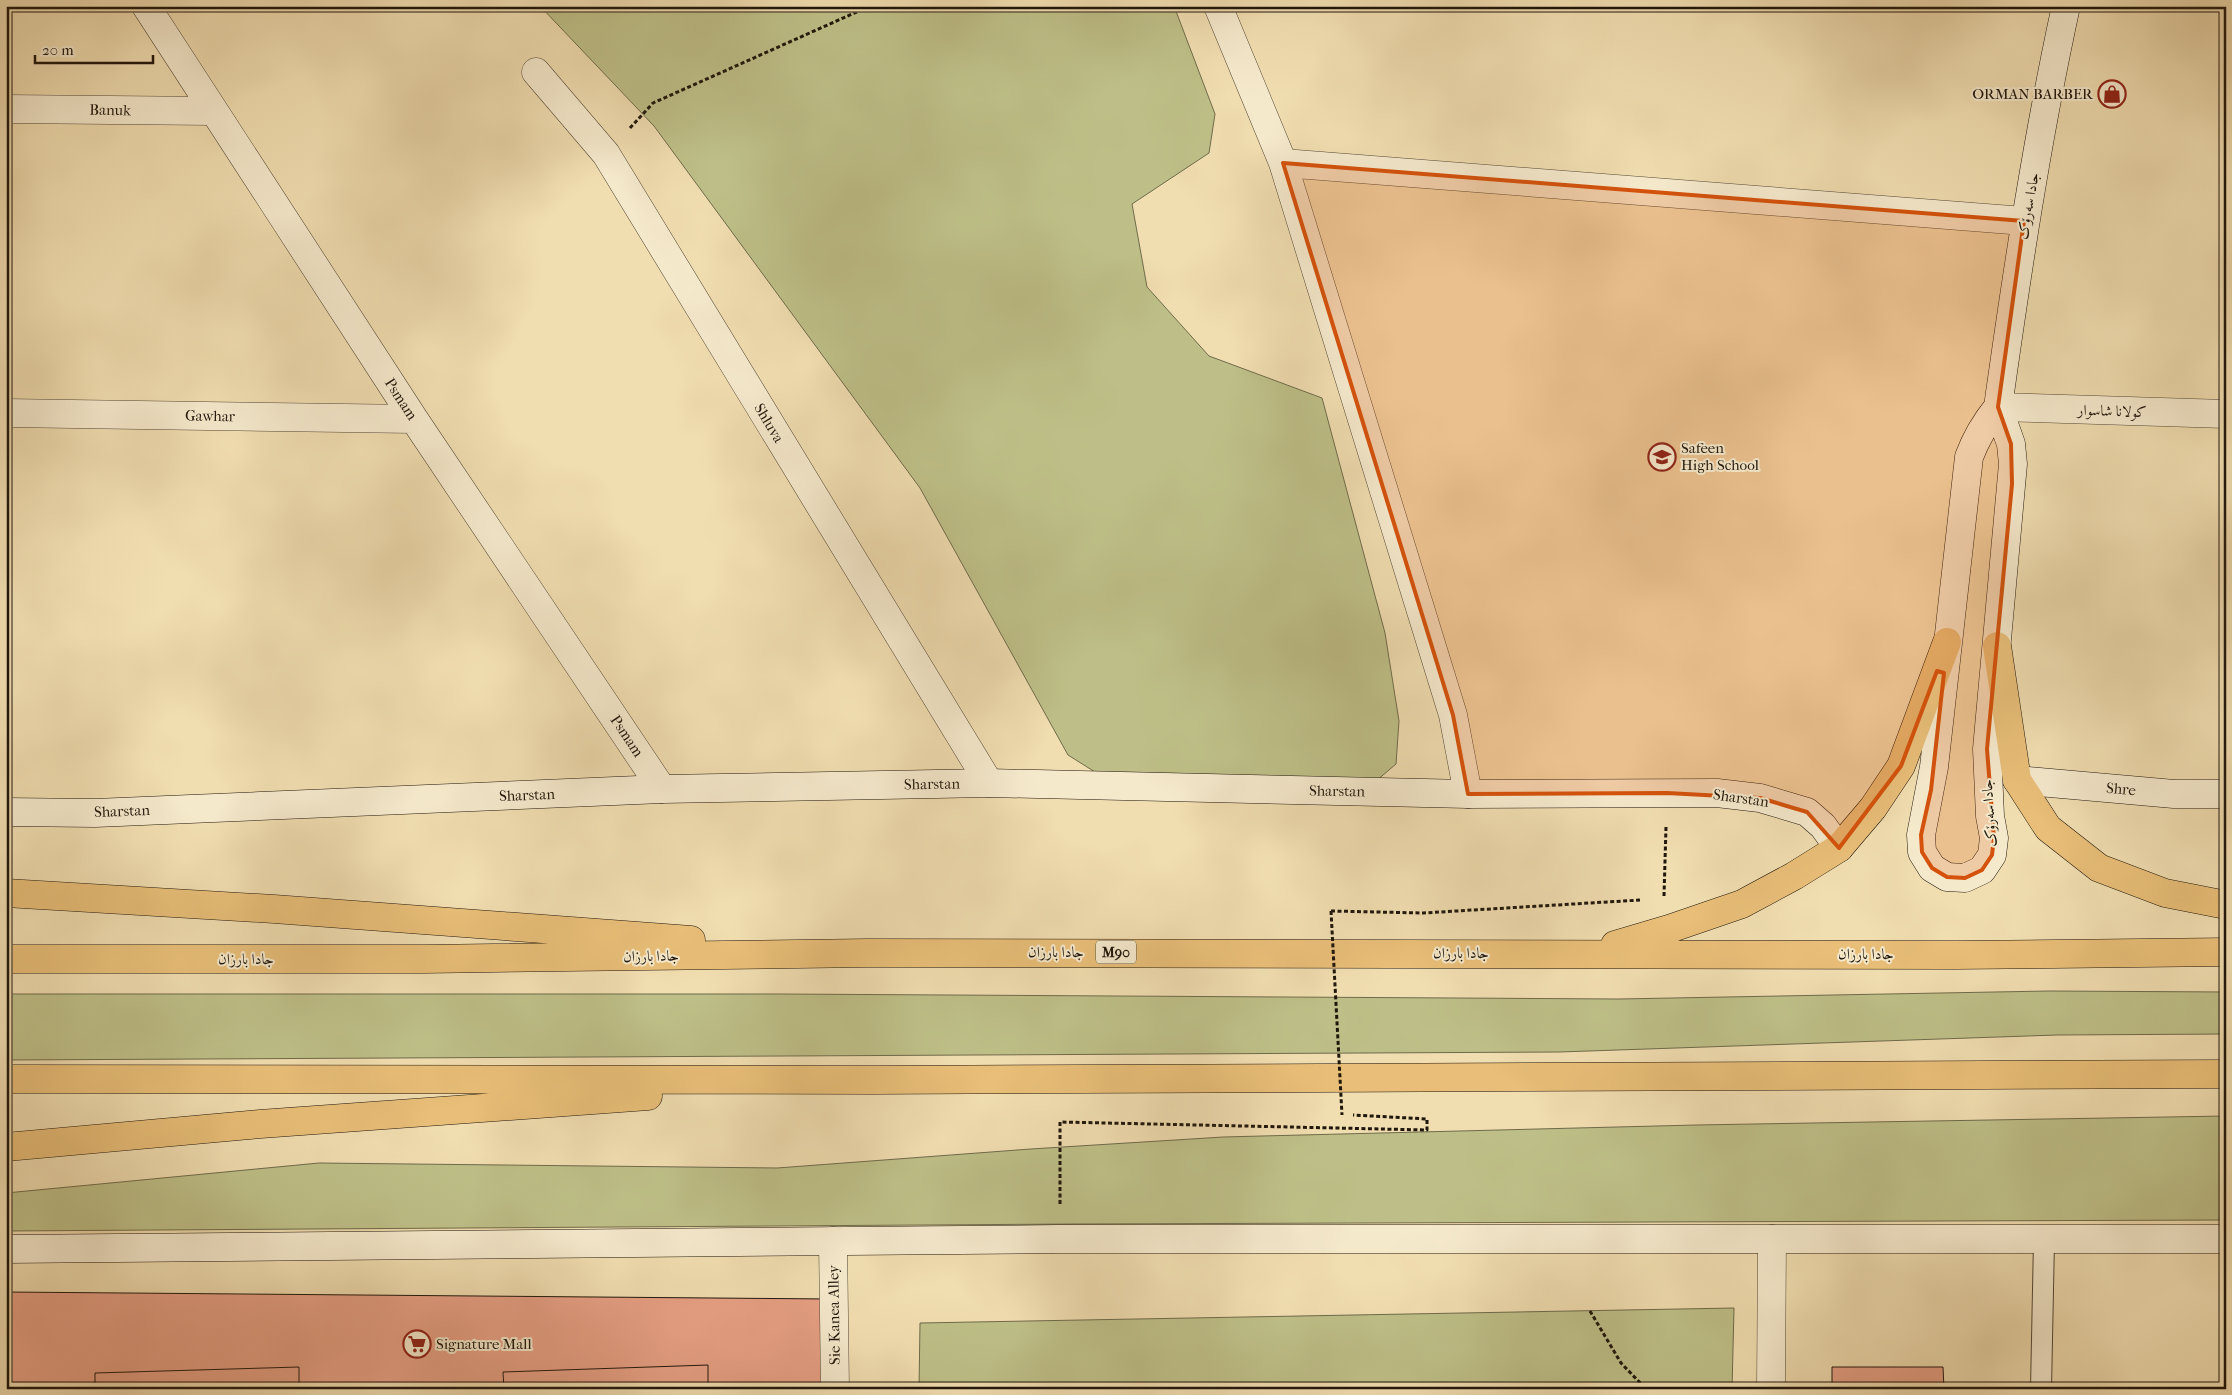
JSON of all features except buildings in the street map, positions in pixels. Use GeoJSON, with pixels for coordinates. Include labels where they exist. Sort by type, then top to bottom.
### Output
{"type":"FeatureCollection","features":[{"type":"Feature","properties":{"kind":"highway"},"geometry":{"type":"LineString","coordinates":[[1587,954],[1742,904],[1794,876],[1839,848],[1873,808],[1901,766],[1947,642]]}},
{"type":"Feature","properties":{"kind":"highway"},"geometry":{"type":"LineString","coordinates":[[1997,646],[2017,780],[2048,828],[2099,868],[2165,893],[2226,905]]}},
{"type":"Feature","properties":{"kind":"highway"},"geometry":{"type":"LineString","coordinates":[[6,893],[274,908],[867,953]]}},
{"type":"Feature","properties":{"kind":"highway","name":"جادا بارزان"},"geometry":{"type":"LineString","coordinates":[[6,959],[425,959],[867,953],[1956,955],[2226,952]]}},
{"type":"Feature","properties":{"kind":"highway"},"geometry":{"type":"LineString","coordinates":[[6,1079],[874,1080],[2226,1074]]}},
{"type":"Feature","properties":{"kind":"highway"},"geometry":{"type":"LineString","coordinates":[[6,1147],[260,1124],[874,1080]]}},
{"type":"Feature","properties":{"kind":"main road","name":"Psmam"},"geometry":{"type":"LineString","coordinates":[[146,6],[414,419],[662,789]]}},
{"type":"Feature","properties":{"kind":"main road"},"geometry":{"type":"LineString","coordinates":[[1218,6],[1283,163],[1453,715],[1468,794]]}},
{"type":"Feature","properties":{"kind":"main road","name":"جادا سەرۆک"},"geometry":{"type":"LineString","coordinates":[[1998,407],[1976,439],[1969,457],[1932,782],[1921,835],[1922,852],[1932,868],[1947,877],[1965,878],[1982,870],[1992,855],[1994,838],[1986,771],[2013,464],[2011,444],[1998,407],[2024,221],[2066,6]]}},
{"type":"Feature","properties":{"kind":"main road","name":"Shluva"},"geometry":{"type":"LineString","coordinates":[[536,72],[606,154],[989,783]]}},
{"type":"Feature","properties":{"kind":"main road","name":"Banuk"},"geometry":{"type":"LineString","coordinates":[[6,109],[213,111]]}},
{"type":"Feature","properties":{"kind":"main road"},"geometry":{"type":"LineString","coordinates":[[1283,163],[2024,221]]}},
{"type":"Feature","properties":{"kind":"main road","name":"كولانا شاسوار"},"geometry":{"type":"LineString","coordinates":[[1998,407],[2226,414]]}},
{"type":"Feature","properties":{"kind":"main road","name":"Gawhar"},"geometry":{"type":"LineString","coordinates":[[6,414],[414,419]]}},
{"type":"Feature","properties":{"kind":"main road","name":"Shre"},"geometry":{"type":"LineString","coordinates":[[2017,780],[2174,794],[2226,794]]}},
{"type":"Feature","properties":{"kind":"main road","name":"Sharstan"},"geometry":{"type":"LineString","coordinates":[[6,812],[95,813],[662,789],[989,783],[1468,794],[1667,793],[1717,794],[1760,798],[1807,812],[1823,826],[1839,848]]}},
{"type":"Feature","properties":{"kind":"main road"},"geometry":{"type":"LineString","coordinates":[[6,1248],[1059,1239],[2226,1239]]}},
{"type":"Feature","properties":{"kind":"main road"},"geometry":{"type":"LineString","coordinates":[[1771,1389],[1772,1239]]}},
{"type":"Feature","properties":{"kind":"main road","name":"Sie Kanea Alley"},"geometry":{"type":"LineString","coordinates":[[833,1241],[835,1389]]}},
{"type":"Feature","properties":{"kind":"lane"},"geometry":{"type":"LineString","coordinates":[[2041,1389],[2044,1240]]}},
{"type":"Feature","properties":{"kind":"path"},"geometry":{"type":"LineString","coordinates":[[654,103],[870,6]]}},
{"type":"Feature","properties":{"kind":"path"},"geometry":{"type":"LineString","coordinates":[[1664,898],[1667,793]]}},
{"type":"Feature","properties":{"kind":"path"},"geometry":{"type":"LineString","coordinates":[[1059,1239],[1060,1122],[1427,1130],[1426,1119],[1342,1114],[1331,911],[1423,913],[1644,899]]}},
{"type":"Feature","properties":{"kind":"path"},"geometry":{"type":"LineString","coordinates":[[1590,1311],[1620,1363],[1646,1389]]}},
{"type":"Feature","properties":{"kind":"highlighted area"},"geometry":{"type":"Polygon","coordinates":[[[1283,163],[2024,221],[1998,407],[2011,444],[2012,484],[1987,749],[1994,838],[1992,855],[1982,870],[1965,878],[1947,877],[1932,868],[1922,852],[1921,835],[1931,790],[1944,673],[1937,671],[1901,766],[1839,848],[1807,812],[1760,798],[1667,793],[1468,794],[1453,715],[1283,163]]]}},
{"type":"Feature","properties":{"kind":"green space"},"geometry":{"type":"Polygon","coordinates":[[[540,6],[1174,6],[1215,114],[1209,153],[1132,204],[1147,287],[1209,356],[1322,398],[1385,633],[1399,721],[1396,764],[1369,787],[1103,777],[1068,755],[920,488],[654,126],[540,6]]]}},
{"type":"Feature","properties":{"kind":"green space"},"geometry":{"type":"Polygon","coordinates":[[[2049,991],[2226,992],[2226,1034],[2057,1035],[1559,1052],[6,1060],[6,994],[780,994],[1619,999],[2049,991]]]}},
{"type":"Feature","properties":{"kind":"green space"},"geometry":{"type":"Polygon","coordinates":[[[2226,1116],[2226,1220],[1075,1224],[6,1231],[6,1193],[319,1163],[777,1168],[1223,1137],[1696,1125],[2226,1116]]]}},
{"type":"Feature","properties":{"kind":"green space"},"geometry":{"type":"Polygon","coordinates":[[[1734,1308],[1732,1389],[919,1389],[920,1323],[1734,1308]]]}},
{"type":"Feature","properties":{"kind":"place","name":"ORMAN BARBER"},"geometry":{"type":"Point","coordinates":[2112,94]}},
{"type":"Feature","properties":{"kind":"place","name":"Safeen High School"},"geometry":{"type":"Point","coordinates":[1662,457]}},
{"type":"Feature","properties":{"kind":"place","name":"Signature Mall"},"geometry":{"type":"Point","coordinates":[417,1344]}}]}
